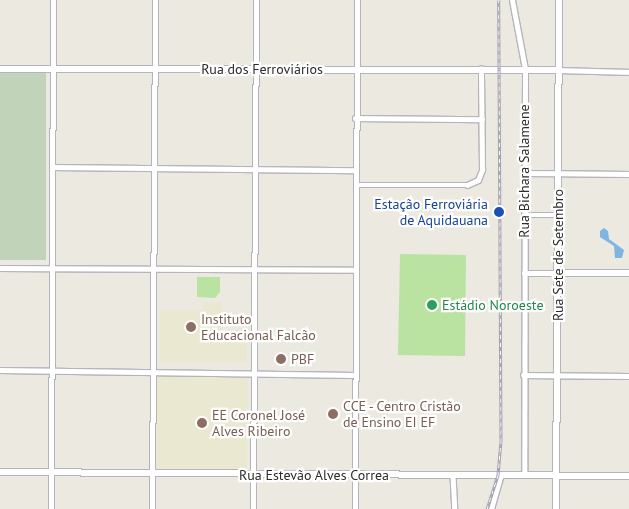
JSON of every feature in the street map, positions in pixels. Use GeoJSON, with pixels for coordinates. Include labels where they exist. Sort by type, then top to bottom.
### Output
{"type":"FeatureCollection","features":[{"type":"Feature","properties":{"kind":"main road","name":"Rua Sete de Setembro"},"geometry":{"type":"LineString","coordinates":[[556,509],[559,0]]}},
{"type":"Feature","properties":{"kind":"main road","name":"Rua dos Ferroviários"},"geometry":{"type":"LineString","coordinates":[[0,69],[525,69]]}},
{"type":"Feature","properties":{"kind":"main road"},"geometry":{"type":"LineString","coordinates":[[525,69],[559,70]]}},
{"type":"Feature","properties":{"kind":"main road"},"geometry":{"type":"LineString","coordinates":[[558,273],[629,273]]}},
{"type":"Feature","properties":{"kind":"main road","name":"Rua Estevão Alves Correa"},"geometry":{"type":"LineString","coordinates":[[0,472],[629,476]]}},
{"type":"Feature","properties":{"kind":"street"},"geometry":{"type":"LineString","coordinates":[[51,509],[53,0]]}},
{"type":"Feature","properties":{"kind":"street"},"geometry":{"type":"LineString","coordinates":[[152,509],[155,0]]}},
{"type":"Feature","properties":{"kind":"street"},"geometry":{"type":"LineString","coordinates":[[253,509],[256,0]]}},
{"type":"Feature","properties":{"kind":"street"},"geometry":{"type":"LineString","coordinates":[[355,509],[354,270],[357,0]]}},
{"type":"Feature","properties":{"kind":"street","name":"Rua Bichara Salamene"},"geometry":{"type":"LineString","coordinates":[[512,0],[525,69],[524,475]]}},
{"type":"Feature","properties":{"kind":"street"},"geometry":{"type":"LineString","coordinates":[[356,185],[467,185],[478,180],[482,170],[481,70]]}},
{"type":"Feature","properties":{"kind":"street"},"geometry":{"type":"LineString","coordinates":[[559,70],[629,72]]}},
{"type":"Feature","properties":{"kind":"street"},"geometry":{"type":"LineString","coordinates":[[355,118],[482,118]]}},
{"type":"Feature","properties":{"kind":"street"},"geometry":{"type":"LineString","coordinates":[[52,167],[356,170]]}},
{"type":"Feature","properties":{"kind":"street"},"geometry":{"type":"LineString","coordinates":[[524,173],[629,174]]}},
{"type":"Feature","properties":{"kind":"street"},"geometry":{"type":"LineString","coordinates":[[524,215],[559,215]]}},
{"type":"Feature","properties":{"kind":"street"},"geometry":{"type":"LineString","coordinates":[[0,268],[354,270]]}},
{"type":"Feature","properties":{"kind":"street"},"geometry":{"type":"LineString","coordinates":[[524,273],[558,273]]}},
{"type":"Feature","properties":{"kind":"street"},"geometry":{"type":"LineString","coordinates":[[0,370],[354,375]]}},
{"type":"Feature","properties":{"kind":"street"},"geometry":{"type":"LineString","coordinates":[[523,375],[629,376]]}},
{"type":"Feature","properties":{"kind":"street"},"geometry":{"type":"LineString","coordinates":[[453,475],[455,509]]}},
{"type":"Feature","properties":{"kind":"street"},"geometry":{"type":"LineString","coordinates":[[491,509],[501,475]]}},
{"type":"Feature","properties":{"kind":"shaded area","name":"Instituto Educacional Falcão"},"geometry":{"type":"Polygon","coordinates":[[[202,302],[222,302],[222,339],[247,339],[247,362],[160,362],[160,310],[202,310],[202,302]]]}},
{"type":"Feature","properties":{"kind":"shaded area","name":"EE Coronel José Alves Ribeiro"},"geometry":{"type":"Polygon","coordinates":[[[157,376],[248,378],[247,469],[156,468],[157,376]]]}},
{"type":"Feature","properties":{"kind":"green space"},"geometry":{"type":"Polygon","coordinates":[[[0,72],[46,73],[46,260],[0,260],[0,72]]]}},
{"type":"Feature","properties":{"kind":"green space","name":"Estádio Noroeste"},"geometry":{"type":"Polygon","coordinates":[[[400,254],[466,255],[465,356],[398,355],[400,254]]]}},
{"type":"Feature","properties":{"kind":"green space"},"geometry":{"type":"Polygon","coordinates":[[[197,277],[220,277],[220,292],[215,298],[197,297],[197,277]]]}},
{"type":"Feature","properties":{"kind":"water"},"geometry":{"type":"Polygon","coordinates":[[[604,228],[608,231],[609,239],[624,250],[622,258],[615,258],[614,246],[600,237],[600,231],[604,228]]]}},
{"type":"Feature","properties":{"kind":"railway"},"geometry":{"type":"LineString","coordinates":[[487,509],[498,475],[501,442],[499,0]]}},
{"type":"Feature","properties":{"kind":"place","name":"Estação Ferroviária de Aquidauana"},"geometry":{"type":"Point","coordinates":[499,212]}},
{"type":"Feature","properties":{"kind":"place","name":"Estádio Noroeste"},"geometry":{"type":"Point","coordinates":[432,305]}},
{"type":"Feature","properties":{"kind":"place","name":"Instituto Educacional Falcão"},"geometry":{"type":"Point","coordinates":[191,327]}},
{"type":"Feature","properties":{"kind":"place","name":"PBF"},"geometry":{"type":"Point","coordinates":[281,359]}},
{"type":"Feature","properties":{"kind":"place","name":"CCE - Centro Cristão de Ensino EI EF"},"geometry":{"type":"Point","coordinates":[333,414]}},
{"type":"Feature","properties":{"kind":"place","name":"EE Coronel José Alves Ribeiro"},"geometry":{"type":"Point","coordinates":[202,423]}}]}
